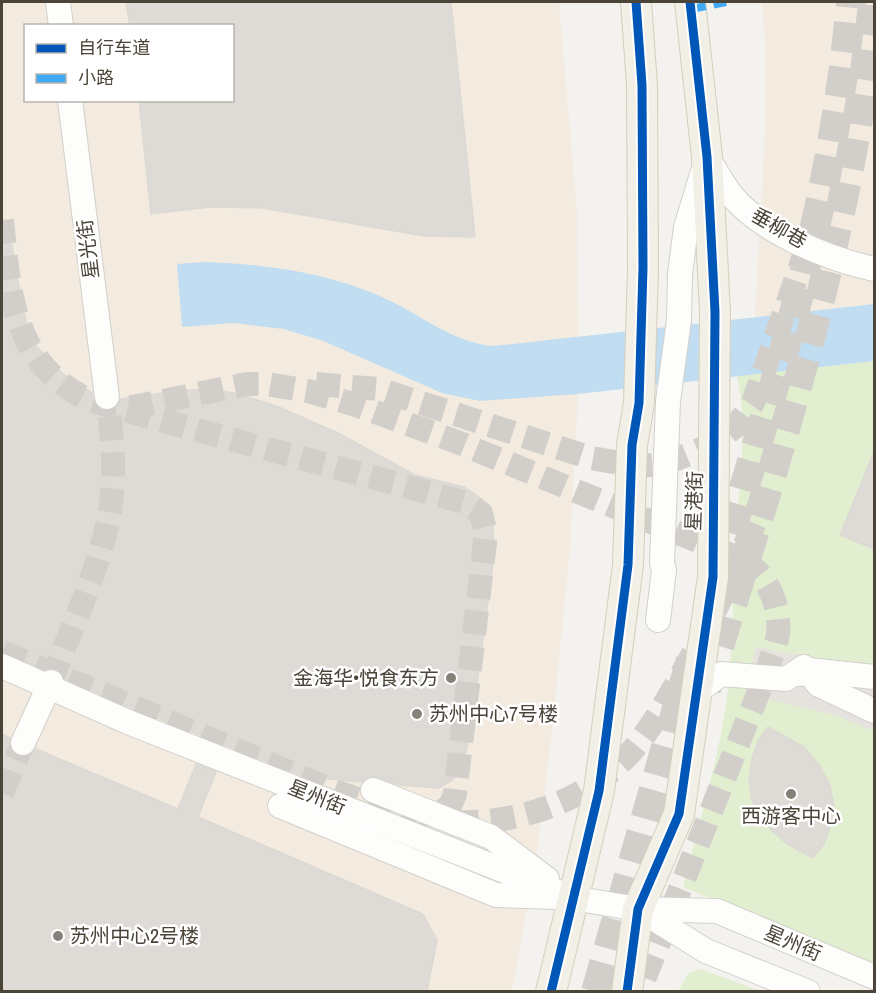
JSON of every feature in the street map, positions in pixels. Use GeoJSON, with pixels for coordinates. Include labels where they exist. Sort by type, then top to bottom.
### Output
{"type":"FeatureCollection","features":[{"type":"Feature","properties":{"kind":"main road"},"geometry":{"type":"LineString","coordinates":[[551,992],[599,791],[606,746],[628,565],[632,446],[654,402],[641,315],[642,85],[636,2]]}},
{"type":"Feature","properties":{"kind":"main road","name":"星港街"},"geometry":{"type":"LineString","coordinates":[[627,992],[638,909],[679,814],[713,577],[711,542],[716,394],[715,312],[707,157],[690,2]]}},
{"type":"Feature","properties":{"kind":"street"},"geometry":{"type":"LineString","coordinates":[[58,2],[61,24]]}},
{"type":"Feature","properties":{"kind":"street","name":"星光街"},"geometry":{"type":"LineString","coordinates":[[70,102],[107,397]]}},
{"type":"Feature","properties":{"kind":"street"},"geometry":{"type":"LineString","coordinates":[[658,620],[664,570],[654,402],[679,320],[680,274],[686,227],[707,157]]}},
{"type":"Feature","properties":{"kind":"street","name":"垂柳巷"},"geometry":{"type":"LineString","coordinates":[[707,157],[729,193],[767,226],[820,251],[874,269]]}},
{"type":"Feature","properties":{"kind":"street","name":"星州街"},"geometry":{"type":"LineString","coordinates":[[2,666],[50,685],[129,722],[573,898],[638,909],[717,911],[874,977]]}},
{"type":"Feature","properties":{"kind":"street"},"geometry":{"type":"LineString","coordinates":[[786,679],[804,667],[819,685],[874,711]]}},
{"type":"Feature","properties":{"kind":"street"},"geometry":{"type":"LineString","coordinates":[[698,691],[721,674],[786,679],[809,670],[874,677]]}},
{"type":"Feature","properties":{"kind":"street"},"geometry":{"type":"LineString","coordinates":[[23,743],[50,685]]}},
{"type":"Feature","properties":{"kind":"street"},"geometry":{"type":"LineString","coordinates":[[373,790],[491,837],[573,898]]}},
{"type":"Feature","properties":{"kind":"street"},"geometry":{"type":"LineString","coordinates":[[280,806],[496,895],[573,898]]}},
{"type":"Feature","properties":{"kind":"street","name":"星州街"},"geometry":{"type":"LineString","coordinates":[[638,909],[706,951],[808,992]]}},
{"type":"Feature","properties":{"kind":"shaded area"},"geometry":{"type":"Polygon","coordinates":[[[2,2],[559,2],[577,214],[578,394],[570,548],[552,731],[536,859],[512,991],[2,992],[2,2]]]}},
{"type":"Feature","properties":{"kind":"shaded area"},"geometry":{"type":"Polygon","coordinates":[[[762,2],[874,2],[874,304],[755,317],[766,113],[766,56],[762,2]]]}},
{"type":"Feature","properties":{"kind":"shaded area"},"geometry":{"type":"Polygon","coordinates":[[[756,647],[874,669],[874,731],[835,715],[745,694],[756,647]]]}},
{"type":"Feature","properties":{"kind":"green space"},"geometry":{"type":"Polygon","coordinates":[[[874,361],[874,966],[683,887],[715,760],[727,695],[743,434],[737,376],[874,361]]]}},
{"type":"Feature","properties":{"kind":"green space"},"geometry":{"type":"Polygon","coordinates":[[[701,969],[760,991],[678,991],[689,973],[701,969]]]}},
{"type":"Feature","properties":{"kind":"water"},"geometry":{"type":"Polygon","coordinates":[[[203,262],[271,267],[339,281],[382,297],[464,339],[494,346],[874,304],[874,361],[578,394],[480,401],[442,393],[321,340],[283,329],[234,323],[182,327],[177,264],[203,262]]]}},
{"type":"Feature","properties":{"kind":"building"},"geometry":{"type":"Polygon","coordinates":[[[126,2],[451,2],[475,237],[424,236],[263,208],[210,207],[151,214],[139,102],[234,102],[234,24],[130,24],[126,2]]]}},
{"type":"Feature","properties":{"kind":"building"},"geometry":{"type":"Polygon","coordinates":[[[11,240],[27,325],[37,347],[61,372],[92,393],[95,405],[101,410],[115,409],[121,399],[176,391],[209,389],[240,394],[279,407],[338,433],[415,475],[464,487],[482,499],[493,520],[494,557],[470,736],[460,772],[451,781],[439,788],[399,785],[372,776],[362,782],[306,777],[134,709],[64,678],[56,669],[45,669],[2,652],[2,241],[11,240]]]}},
{"type":"Feature","properties":{"kind":"building"},"geometry":{"type":"Polygon","coordinates":[[[874,452],[874,549],[840,535],[874,452]]]}},
{"type":"Feature","properties":{"kind":"building","name":"西游客中心"},"geometry":{"type":"Polygon","coordinates":[[[768,727],[804,747],[819,765],[830,785],[834,808],[832,821],[824,844],[813,858],[789,845],[773,832],[761,818],[752,800],[749,781],[752,759],[758,741],[768,727]]]}},
{"type":"Feature","properties":{"kind":"building"},"geometry":{"type":"Polygon","coordinates":[[[2,734],[10,738],[11,751],[18,756],[31,755],[36,749],[178,809],[196,764],[216,772],[198,817],[423,914],[437,940],[427,992],[2,992],[2,734]]]}},
{"type":"Feature","properties":{"kind":"tunnel"},"geometry":{"type":"LineString","coordinates":[[717,576],[780,364],[816,221],[843,76],[851,2]]}},
{"type":"Feature","properties":{"kind":"tunnel"},"geometry":{"type":"LineString","coordinates":[[706,689],[783,435],[829,263],[862,90],[873,2]]}},
{"type":"Feature","properties":{"kind":"tunnel"},"geometry":{"type":"LineString","coordinates":[[316,384],[378,389],[591,458],[637,466],[664,464],[709,446],[736,426],[753,403],[818,215]]}},
{"type":"Feature","properties":{"kind":"tunnel"},"geometry":{"type":"LineString","coordinates":[[2,220],[10,287],[22,330],[44,367],[77,394],[103,404],[133,407],[247,384],[267,384],[308,391],[356,405],[452,440],[734,556],[748,564],[762,577],[772,595],[778,615],[776,644],[639,992]]}},
{"type":"Feature","properties":{"kind":"tunnel"},"geometry":{"type":"LineString","coordinates":[[51,682],[91,579],[109,516],[113,456],[107,397]]}},
{"type":"Feature","properties":{"kind":"tunnel"},"geometry":{"type":"LineString","coordinates":[[127,411],[464,502],[481,513],[486,534],[455,794],[451,804],[440,814],[419,814]]}},
{"type":"Feature","properties":{"kind":"tunnel"},"geometry":{"type":"LineString","coordinates":[[455,822],[499,820],[564,801],[602,778],[627,756],[656,717],[699,642],[722,597],[762,505]]}},
{"type":"Feature","properties":{"kind":"tunnel"},"geometry":{"type":"LineString","coordinates":[[2,652],[332,790],[371,804],[418,816]]}},
{"type":"Feature","properties":{"kind":"tunnel"},"geometry":{"type":"LineString","coordinates":[[596,992],[693,653]]}},
{"type":"Feature","properties":{"kind":"tunnel"},"geometry":{"type":"LineString","coordinates":[[2,793],[23,743]]}},
{"type":"Feature","properties":{"kind":"marked path"},"geometry":{"type":"LineString","coordinates":[[691,9],[726,2]]}},
{"type":"Feature","properties":{"kind":"cycle path"},"geometry":{"type":"LineString","coordinates":[[551,992],[599,791],[628,565],[632,445],[639,403],[643,268],[642,85],[636,2]]}},
{"type":"Feature","properties":{"kind":"cycle path"},"geometry":{"type":"LineString","coordinates":[[627,992],[638,909],[679,814],[713,577],[715,312],[707,157],[690,2]]}},
{"type":"Feature","properties":{"kind":"place","name":"金海华•悦食东方"},"geometry":{"type":"Point","coordinates":[451,678]}},
{"type":"Feature","properties":{"kind":"place","name":"苏州中心7号楼"},"geometry":{"type":"Point","coordinates":[417,714]}},
{"type":"Feature","properties":{"kind":"place","name":"西游客中心"},"geometry":{"type":"Point","coordinates":[791,794]}},
{"type":"Feature","properties":{"kind":"place","name":"苏州中心2号楼"},"geometry":{"type":"Point","coordinates":[58,936]}}]}
